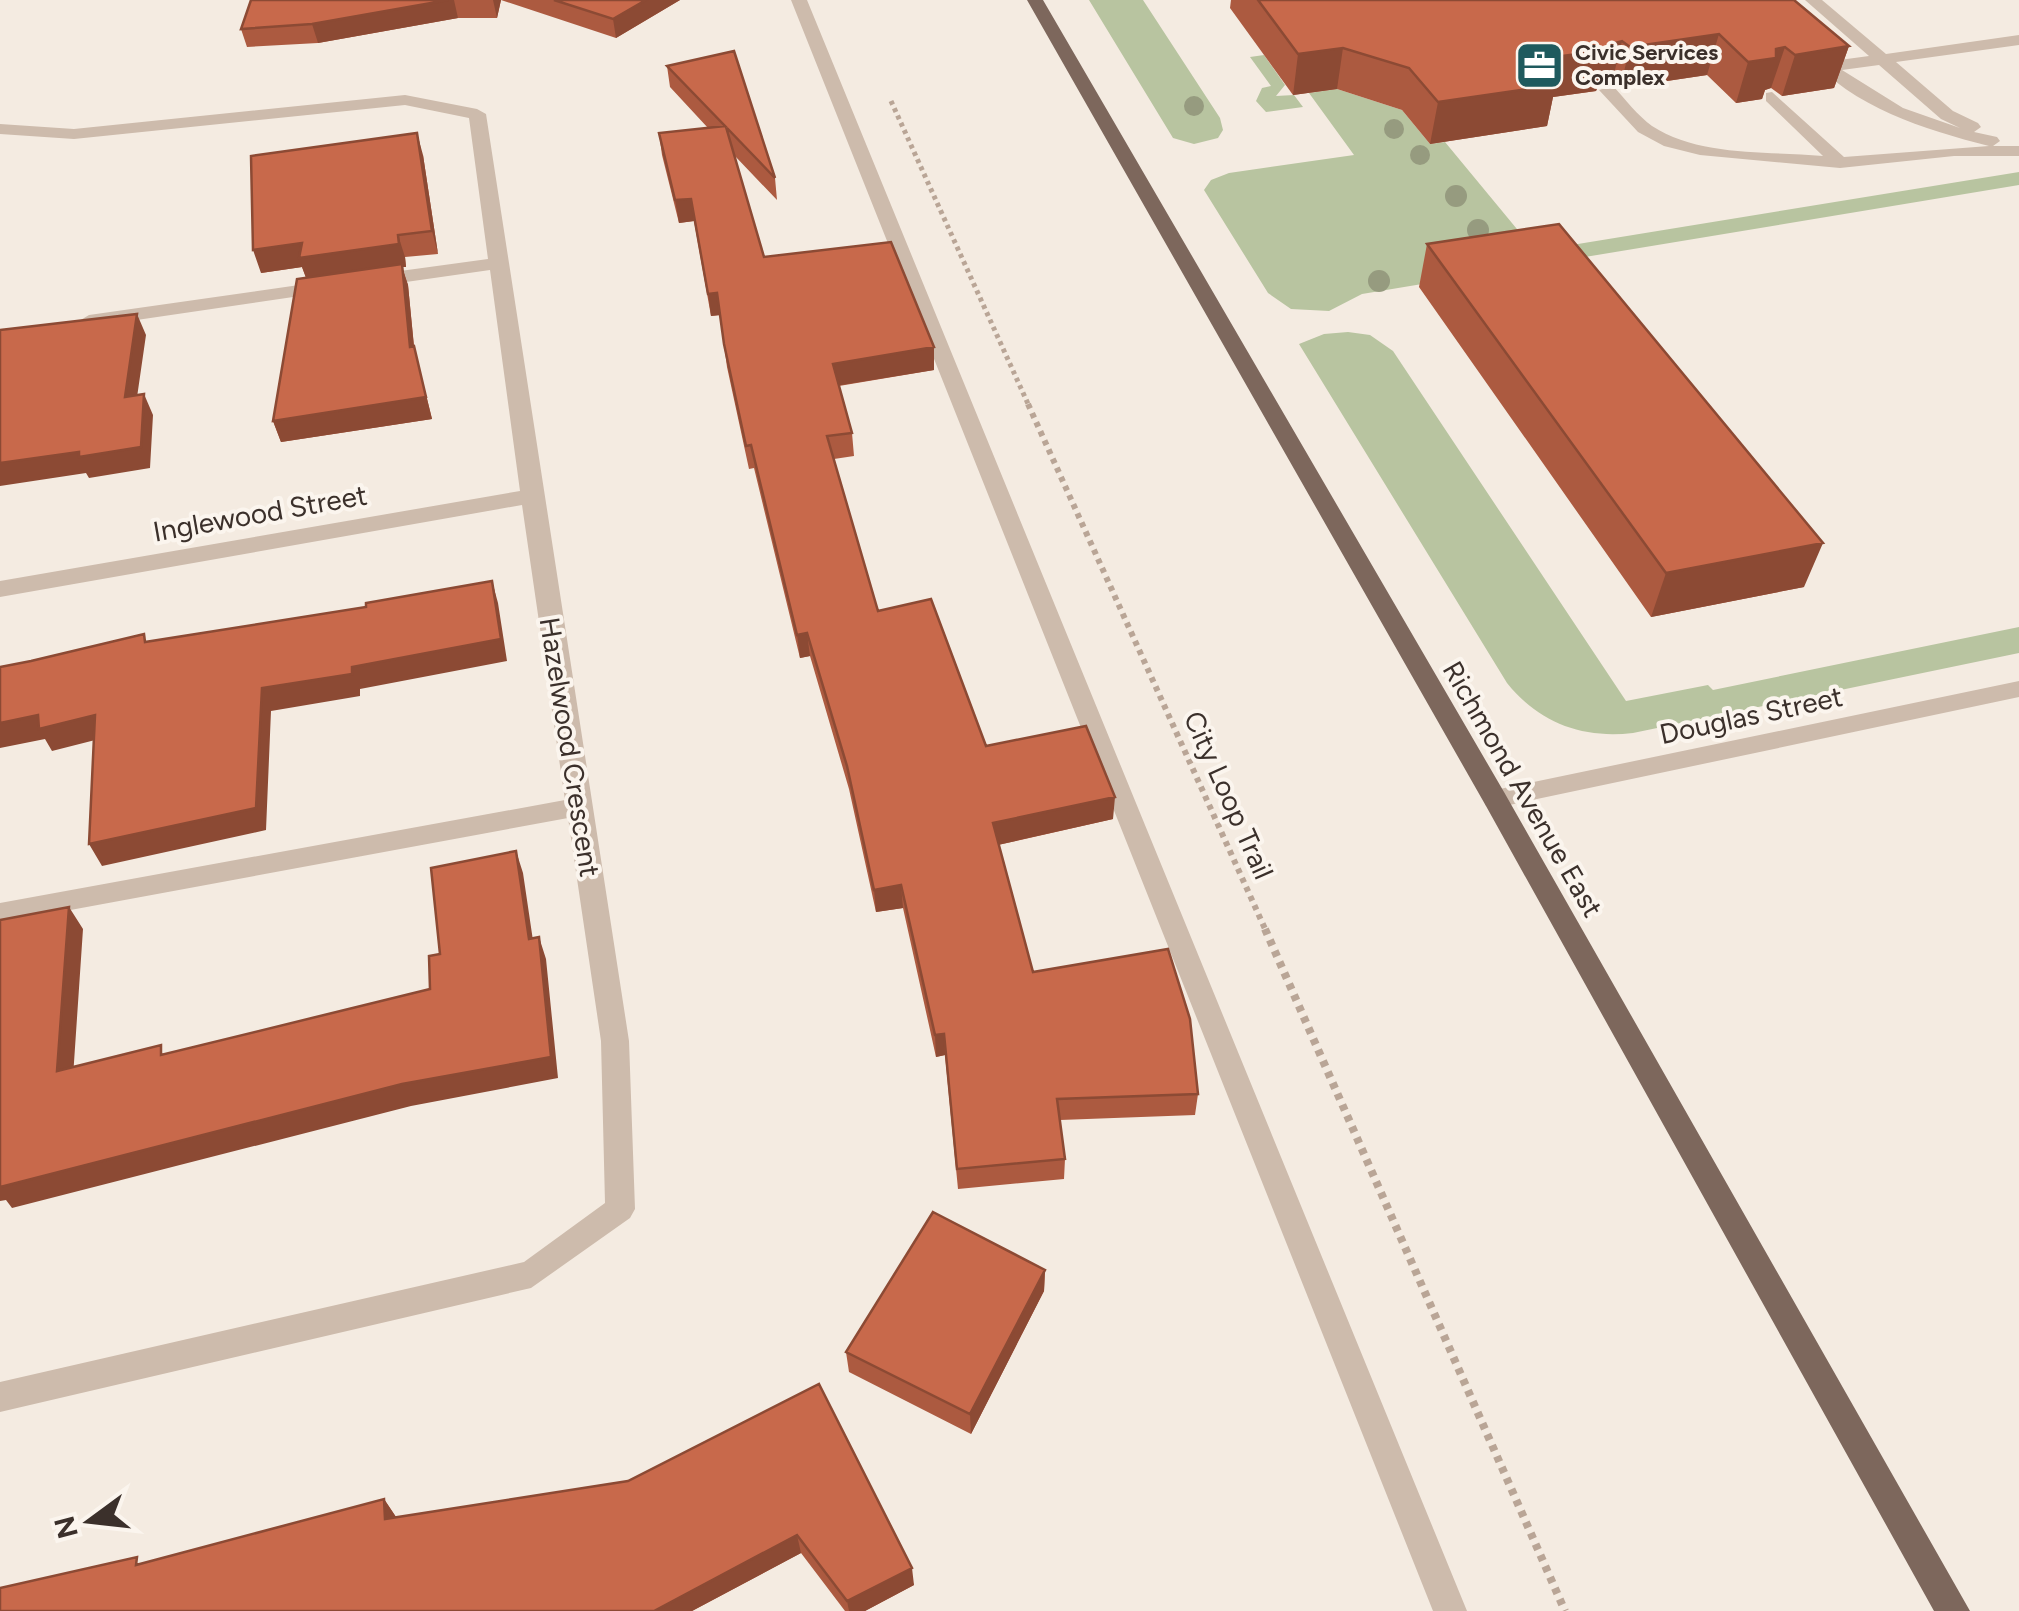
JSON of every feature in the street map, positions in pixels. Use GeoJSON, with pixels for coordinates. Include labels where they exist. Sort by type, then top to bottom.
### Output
{"type":"FeatureCollection","features":[{"type":"Feature","properties":{"kind":"main road","name":"Richmond Avenue East"},"geometry":{"type":"LineString","coordinates":[[1036,0],[1495,799],[1953,1611]]}},
{"type":"Feature","properties":{"kind":"street"},"geometry":{"type":"LineString","coordinates":[[799,0],[1450,1611]]}},
{"type":"Feature","properties":{"kind":"street"},"geometry":{"type":"LineString","coordinates":[[1814,0],[1948,115],[2019,148]]}},
{"type":"Feature","properties":{"kind":"street"},"geometry":{"type":"LineString","coordinates":[[1828,67],[2019,40]]}},
{"type":"Feature","properties":{"kind":"street"},"geometry":{"type":"LineString","coordinates":[[1800,41],[1859,93],[1922,124],[2019,148]]}},
{"type":"Feature","properties":{"kind":"street"},"geometry":{"type":"LineString","coordinates":[[1607,90],[1644,128],[1670,142],[1760,158],[1840,163],[2019,148]]}},
{"type":"Feature","properties":{"kind":"street"},"geometry":{"type":"LineString","coordinates":[[1772,97],[1840,163]]}},
{"type":"Feature","properties":{"kind":"street","name":"Hazelwood Crescent"},"geometry":{"type":"LineString","coordinates":[[0,129],[74,134],[405,100],[478,114],[531,496],[616,1041],[620,1208],[530,1274],[0,1397]]}},
{"type":"Feature","properties":{"kind":"street"},"geometry":{"type":"LineString","coordinates":[[77,322],[498,263]]}},
{"type":"Feature","properties":{"kind":"street","name":"Inglewood Street"},"geometry":{"type":"LineString","coordinates":[[0,588],[531,496]]}},
{"type":"Feature","properties":{"kind":"street","name":"Douglas Street"},"geometry":{"type":"LineString","coordinates":[[1495,799],[2019,689]]}},
{"type":"Feature","properties":{"kind":"street"},"geometry":{"type":"LineString","coordinates":[[0,913],[579,807]]}},
{"type":"Feature","properties":{"kind":"path","name":"City Loop Trail"},"geometry":{"type":"LineString","coordinates":[[886,90],[1292,988],[1565,1611]]}},
{"type":"Feature","properties":{"kind":"green space"},"geometry":{"type":"Polygon","coordinates":[[[1089,0],[1143,0],[1220,118],[1223,130],[1218,138],[1194,144],[1173,138],[1089,0]]]}},
{"type":"Feature","properties":{"kind":"green space"},"geometry":{"type":"Polygon","coordinates":[[[1264,55],[1285,85],[1276,96],[1294,95],[1303,107],[1266,112],[1256,101],[1262,88],[1271,86],[1250,57],[1264,55]]]}},
{"type":"Feature","properties":{"kind":"green space"},"geometry":{"type":"Polygon","coordinates":[[[1337,89],[1402,110],[1430,144],[1445,142],[1535,251],[2019,172],[2019,185],[1362,294],[1329,311],[1291,309],[1268,293],[1204,190],[1211,180],[1229,173],[1354,155],[1309,93],[1337,89]]]}},
{"type":"Feature","properties":{"kind":"green space"},"geometry":{"type":"Polygon","coordinates":[[[1324,334],[1370,335],[1393,351],[1626,701],[1708,685],[1713,690],[2019,627],[2019,653],[1633,733],[1596,733],[1547,718],[1507,683],[1299,344],[1324,334]]]}},
{"type":"Feature","properties":{"kind":"building"},"geometry":{"type":"Polygon","coordinates":[[[251,0],[448,0],[312,24],[241,29],[251,0]]]}},
{"type":"Feature","properties":{"kind":"building"},"geometry":{"type":"Polygon","coordinates":[[[554,0],[646,0],[613,19],[554,0]]]}},
{"type":"Feature","properties":{"kind":"building"},"geometry":{"type":"Polygon","coordinates":[[[1258,0],[1794,0],[1849,46],[1795,55],[1785,47],[1776,49],[1776,58],[1748,62],[1719,34],[1630,47],[1622,41],[1608,45],[1606,50],[1534,60],[1556,85],[1438,102],[1409,68],[1343,48],[1298,54],[1258,0]]]}},
{"type":"Feature","properties":{"kind":"building"},"geometry":{"type":"Polygon","coordinates":[[[734,51],[775,178],[726,127],[764,257],[891,242],[934,347],[833,364],[852,433],[827,436],[878,611],[931,599],[986,746],[1086,726],[1115,797],[993,823],[1033,972],[1168,949],[1190,1019],[1198,1094],[1057,1099],[1065,1159],[957,1169],[944,1034],[935,1035],[901,885],[874,890],[847,766],[807,633],[797,635],[751,445],[746,446],[717,293],[708,294],[691,199],[675,200],[659,133],[725,126],[667,66],[734,51]]]}},
{"type":"Feature","properties":{"kind":"building"},"geometry":{"type":"Polygon","coordinates":[[[417,133],[432,231],[398,235],[399,244],[299,258],[302,243],[253,250],[251,156],[417,133]]]}},
{"type":"Feature","properties":{"kind":"building"},"geometry":{"type":"Polygon","coordinates":[[[1559,224],[1823,543],[1666,573],[1427,244],[1559,224]]]}},
{"type":"Feature","properties":{"kind":"building"},"geometry":{"type":"Polygon","coordinates":[[[402,264],[410,347],[414,346],[426,397],[273,421],[297,279],[402,264]]]}},
{"type":"Feature","properties":{"kind":"building"},"geometry":{"type":"Polygon","coordinates":[[[137,314],[125,397],[144,394],[141,447],[0,463],[0,330],[137,314]]]}},
{"type":"Feature","properties":{"kind":"building"},"geometry":{"type":"Polygon","coordinates":[[[492,581],[501,639],[352,667],[352,674],[262,688],[256,808],[89,844],[95,715],[39,729],[38,715],[0,723],[0,667],[144,634],[145,642],[366,607],[366,603],[492,581]]]}},
{"type":"Feature","properties":{"kind":"building"},"geometry":{"type":"Polygon","coordinates":[[[516,851],[529,939],[539,937],[551,1057],[402,1084],[0,1187],[0,920],[69,907],[57,1071],[161,1045],[161,1055],[430,989],[429,956],[440,954],[431,868],[516,851]]]}},
{"type":"Feature","properties":{"kind":"building"},"geometry":{"type":"Polygon","coordinates":[[[933,1212],[1045,1270],[970,1414],[846,1352],[933,1212]]]}},
{"type":"Feature","properties":{"kind":"building"},"geometry":{"type":"Polygon","coordinates":[[[819,1384],[912,1568],[847,1601],[797,1535],[654,1611],[0,1611],[0,1588],[137,1557],[136,1565],[384,1499],[385,1519],[628,1481],[819,1384]]]}},
{"type":"Feature","properties":{"kind":"place","name":"Civic Services Complex"},"geometry":{"type":"Point","coordinates":[1540,65]}}]}
